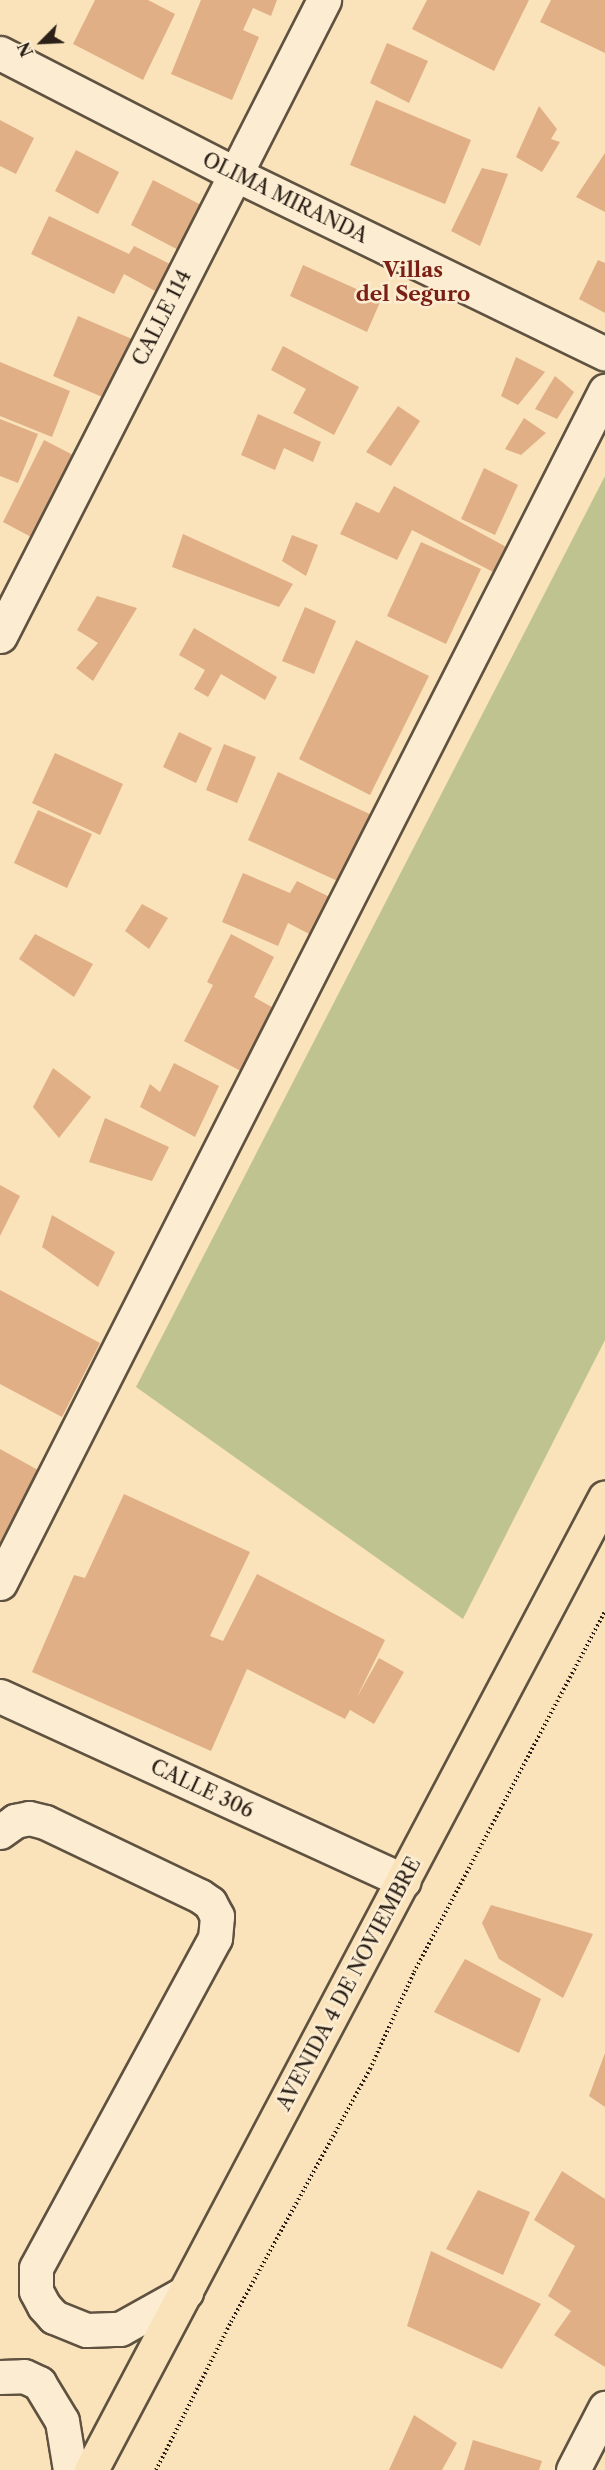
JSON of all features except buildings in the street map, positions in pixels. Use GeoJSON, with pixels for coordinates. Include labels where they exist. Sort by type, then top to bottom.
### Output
{"type":"FeatureCollection","features":[{"type":"Feature","properties":{"kind":"main road","name":"AVENIDA 4 DE NOVIEMBRE"},"geometry":{"type":"LineString","coordinates":[[91,2470],[605,1497]]}},
{"type":"Feature","properties":{"kind":"street","name":"CALLE 114"},"geometry":{"type":"LineString","coordinates":[[0,636],[324,0]]}},
{"type":"Feature","properties":{"kind":"street","name":"OLIMA MIRANDA"},"geometry":{"type":"LineString","coordinates":[[0,53],[235,174],[605,354]]}},
{"type":"Feature","properties":{"kind":"street"},"geometry":{"type":"LineString","coordinates":[[0,1583],[605,391]]}},
{"type":"Feature","properties":{"kind":"street","name":"CALLE 306"},"geometry":{"type":"LineString","coordinates":[[0,1696],[404,1881]]}},
{"type":"Feature","properties":{"kind":"street"},"geometry":{"type":"LineString","coordinates":[[0,1832],[22,1819],[45,1822],[200,1896],[210,1903],[217,1916],[215,1938],[36,2268],[36,2290],[44,2306],[61,2322],[87,2330],[120,2329],[186,2292]]}},
{"type":"Feature","properties":{"kind":"street"},"geometry":{"type":"LineString","coordinates":[[0,2377],[24,2376],[39,2383],[62,2421],[70,2470]]}},
{"type":"Feature","properties":{"kind":"street"},"geometry":{"type":"LineString","coordinates":[[573,2470],[605,2408]]}},
{"type":"Feature","properties":{"kind":"path"},"geometry":{"type":"LineString","coordinates":[[156,2470],[231,2322],[370,2068],[414,1972],[605,1611]]}},
{"type":"Feature","properties":{"kind":"green space"},"geometry":{"type":"Polygon","coordinates":[[[605,476],[605,1340],[463,1619],[136,1387],[605,476]]]}},
{"type":"Feature","properties":{"kind":"district","name":"Villas del Seguro"},"geometry":{"type":"Point","coordinates":[413,282]}}]}
